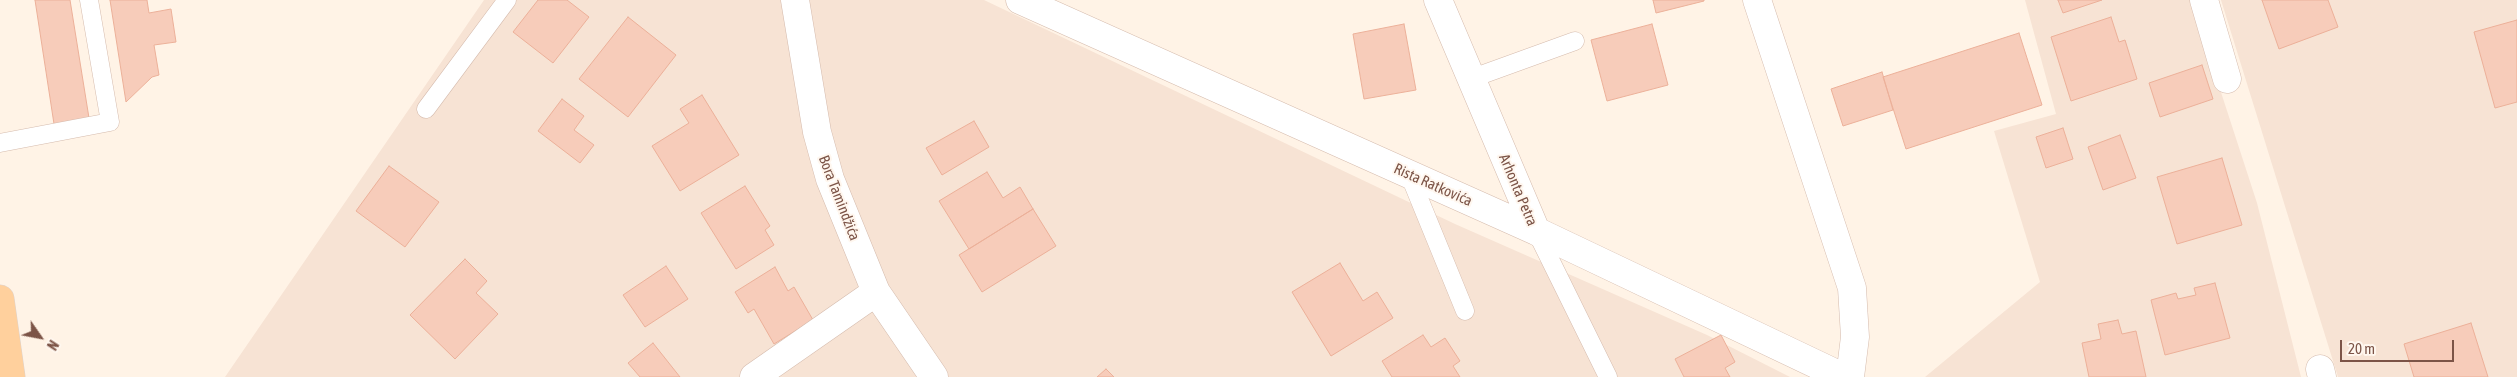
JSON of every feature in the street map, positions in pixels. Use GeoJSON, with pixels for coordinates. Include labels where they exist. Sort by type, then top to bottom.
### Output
{"type":"FeatureCollection","features":[{"type":"Feature","properties":{"kind":"main road"},"geometry":{"type":"LineString","coordinates":[[0,299],[11,377]]}},
{"type":"Feature","properties":{"kind":"street","name":"Bora Tamindžića"},"geometry":{"type":"LineString","coordinates":[[795,0],[824,160],[876,292],[934,377]]}},
{"type":"Feature","properties":{"kind":"street","name":"Rista Ratkovića"},"geometry":{"type":"LineString","coordinates":[[1020,0],[1536,230],[1844,377]]}},
{"type":"Feature","properties":{"kind":"street","name":"Arhonta Petra"},"geometry":{"type":"LineString","coordinates":[[1438,0],[1470,79],[1536,230]]}},
{"type":"Feature","properties":{"kind":"street"},"geometry":{"type":"LineString","coordinates":[[1757,0],[1852,288],[1855,337],[1850,377]]}},
{"type":"Feature","properties":{"kind":"street"},"geometry":{"type":"LineString","coordinates":[[2204,0],[2227,79]]}},
{"type":"Feature","properties":{"kind":"street"},"geometry":{"type":"LineString","coordinates":[[754,377],[876,292]]}},
{"type":"Feature","properties":{"kind":"lane"},"geometry":{"type":"LineString","coordinates":[[0,143],[110,122],[89,0]]}},
{"type":"Feature","properties":{"kind":"lane"},"geometry":{"type":"LineString","coordinates":[[426,108],[507,0]]}},
{"type":"Feature","properties":{"kind":"lane"},"geometry":{"type":"LineString","coordinates":[[1470,79],[1575,41]]}},
{"type":"Feature","properties":{"kind":"lane"},"geometry":{"type":"LineString","coordinates":[[1409,174],[1465,311]]}},
{"type":"Feature","properties":{"kind":"lane","name":"Arhonta Petra"},"geometry":{"type":"LineString","coordinates":[[1536,230],[1608,377]]}},
{"type":"Feature","properties":{"kind":"shaded area"},"geometry":{"type":"Polygon","coordinates":[[[484,0],[984,0],[1455,224],[1707,335],[1790,377],[225,377],[484,0]]]}},
{"type":"Feature","properties":{"kind":"shaded area"},"geometry":{"type":"Polygon","coordinates":[[[2025,0],[2191,0],[2257,203],[2301,377],[1925,377],[2040,282],[1994,131],[2056,114],[2025,0]]]}},
{"type":"Feature","properties":{"kind":"shaded area"},"geometry":{"type":"Polygon","coordinates":[[[2221,0],[2517,0],[2517,377],[2338,377],[2221,0]]]}},
{"type":"Feature","properties":{"kind":"building"},"geometry":{"type":"Polygon","coordinates":[[[35,0],[70,0],[89,118],[54,124],[35,0]]]}},
{"type":"Feature","properties":{"kind":"building"},"geometry":{"type":"Polygon","coordinates":[[[110,0],[147,0],[149,13],[171,9],[176,42],[154,45],[159,75],[152,77],[126,102],[110,0]]]}},
{"type":"Feature","properties":{"kind":"building"},"geometry":{"type":"Polygon","coordinates":[[[538,0],[567,0],[589,17],[553,63],[513,32],[538,0]]]}},
{"type":"Feature","properties":{"kind":"building"},"geometry":{"type":"Polygon","coordinates":[[[1653,0],[1704,0],[1704,1],[1656,13],[1653,0]]]}},
{"type":"Feature","properties":{"kind":"building"},"geometry":{"type":"Polygon","coordinates":[[[2058,0],[2102,0],[2063,13],[2058,0]]]}},
{"type":"Feature","properties":{"kind":"building"},"geometry":{"type":"Polygon","coordinates":[[[2262,0],[2328,0],[2338,27],[2279,49],[2262,0]]]}},
{"type":"Feature","properties":{"kind":"building"},"geometry":{"type":"Polygon","coordinates":[[[628,17],[676,55],[628,117],[579,79],[628,17]]]}},
{"type":"Feature","properties":{"kind":"building"},"geometry":{"type":"Polygon","coordinates":[[[2111,17],[2119,42],[2125,40],[2137,79],[2071,101],[2051,37],[2111,17]]]}},
{"type":"Feature","properties":{"kind":"building"},"geometry":{"type":"Polygon","coordinates":[[[2517,20],[2517,102],[2495,108],[2474,32],[2517,20]]]}},
{"type":"Feature","properties":{"kind":"building"},"geometry":{"type":"Polygon","coordinates":[[[1404,24],[1416,90],[1364,99],[1353,34],[1404,24]]]}},
{"type":"Feature","properties":{"kind":"building"},"geometry":{"type":"Polygon","coordinates":[[[1652,24],[1668,85],[1607,101],[1591,40],[1652,24]]]}},
{"type":"Feature","properties":{"kind":"building"},"geometry":{"type":"Polygon","coordinates":[[[2019,33],[2042,105],[1906,149],[1883,77],[2019,33]]]}},
{"type":"Feature","properties":{"kind":"building"},"geometry":{"type":"Polygon","coordinates":[[[2202,65],[2213,99],[2160,117],[2149,83],[2202,65]]]}},
{"type":"Feature","properties":{"kind":"building"},"geometry":{"type":"Polygon","coordinates":[[[1882,72],[1893,110],[1843,126],[1831,89],[1882,72]]]}},
{"type":"Feature","properties":{"kind":"building"},"geometry":{"type":"Polygon","coordinates":[[[702,95],[739,155],[680,191],[652,146],[689,123],[680,109],[702,95]]]}},
{"type":"Feature","properties":{"kind":"building"},"geometry":{"type":"Polygon","coordinates":[[[562,99],[584,116],[574,130],[594,145],[580,163],[538,131],[562,99]]]}},
{"type":"Feature","properties":{"kind":"building"},"geometry":{"type":"Polygon","coordinates":[[[974,121],[989,147],[942,175],[926,148],[974,121]]]}},
{"type":"Feature","properties":{"kind":"building"},"geometry":{"type":"Polygon","coordinates":[[[2063,128],[2073,159],[2046,168],[2036,137],[2063,128]]]}},
{"type":"Feature","properties":{"kind":"building"},"geometry":{"type":"Polygon","coordinates":[[[2120,135],[2136,178],[2103,190],[2088,147],[2120,135]]]}},
{"type":"Feature","properties":{"kind":"building"},"geometry":{"type":"Polygon","coordinates":[[[2222,158],[2242,225],[2177,244],[2157,177],[2222,158]]]}},
{"type":"Feature","properties":{"kind":"building"},"geometry":{"type":"Polygon","coordinates":[[[389,166],[439,202],[405,247],[356,211],[389,166]]]}},
{"type":"Feature","properties":{"kind":"building"},"geometry":{"type":"Polygon","coordinates":[[[987,172],[1003,198],[1020,187],[1033,209],[969,249],[939,201],[987,172]]]}},
{"type":"Feature","properties":{"kind":"building"},"geometry":{"type":"Polygon","coordinates":[[[745,186],[770,226],[765,230],[774,245],[736,269],[701,213],[745,186]]]}},
{"type":"Feature","properties":{"kind":"building"},"geometry":{"type":"Polygon","coordinates":[[[1033,209],[1056,246],[982,292],[959,255],[1033,209]]]}},
{"type":"Feature","properties":{"kind":"building"},"geometry":{"type":"Polygon","coordinates":[[[465,259],[487,281],[476,293],[498,314],[455,359],[410,315],[465,259]]]}},
{"type":"Feature","properties":{"kind":"building"},"geometry":{"type":"Polygon","coordinates":[[[1340,263],[1363,301],[1377,292],[1393,318],[1331,356],[1292,292],[1340,263]]]}},
{"type":"Feature","properties":{"kind":"building"},"geometry":{"type":"Polygon","coordinates":[[[666,266],[688,299],[645,327],[623,295],[666,266]]]}},
{"type":"Feature","properties":{"kind":"building"},"geometry":{"type":"Polygon","coordinates":[[[775,267],[788,291],[794,287],[813,320],[774,344],[754,309],[748,313],[735,292],[775,267]]]}},
{"type":"Feature","properties":{"kind":"building"},"geometry":{"type":"Polygon","coordinates":[[[2215,283],[2230,338],[2165,355],[2151,300],[2176,293],[2178,299],[2196,295],[2194,288],[2215,283]]]}},
{"type":"Feature","properties":{"kind":"building"},"geometry":{"type":"Polygon","coordinates":[[[2118,320],[2122,334],[2136,331],[2146,377],[2089,377],[2082,343],[2101,339],[2098,324],[2118,320]]]}},
{"type":"Feature","properties":{"kind":"building"},"geometry":{"type":"Polygon","coordinates":[[[2471,323],[2488,377],[2414,377],[2404,344],[2471,323]]]}},
{"type":"Feature","properties":{"kind":"building"},"geometry":{"type":"Polygon","coordinates":[[[1423,335],[1431,347],[1445,338],[1460,361],[1453,366],[1460,377],[1392,377],[1382,361],[1423,335]]]}},
{"type":"Feature","properties":{"kind":"building"},"geometry":{"type":"Polygon","coordinates":[[[1721,335],[1735,362],[1725,368],[1730,377],[1684,377],[1675,359],[1721,335]]]}},
{"type":"Feature","properties":{"kind":"building"},"geometry":{"type":"Polygon","coordinates":[[[653,343],[680,377],[640,377],[628,363],[653,343]]]}},
{"type":"Feature","properties":{"kind":"building"},"geometry":{"type":"Polygon","coordinates":[[[1106,369],[1114,377],[1097,377],[1106,369]]]}}]}
